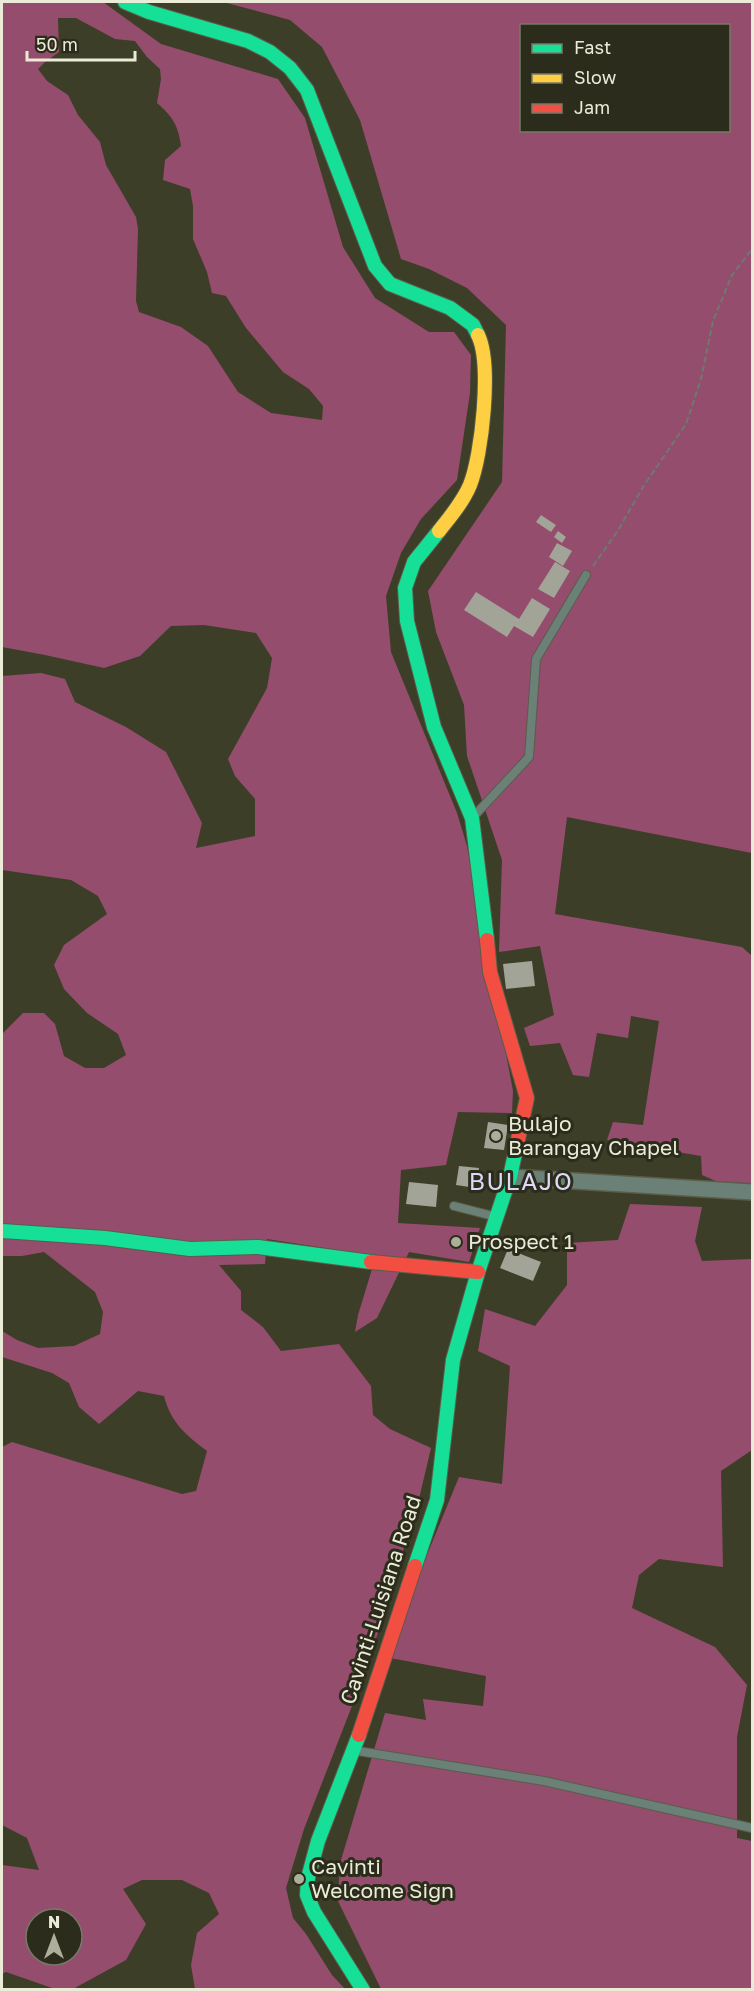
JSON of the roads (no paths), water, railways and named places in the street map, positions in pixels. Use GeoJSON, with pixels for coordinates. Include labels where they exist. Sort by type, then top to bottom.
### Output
{"type":"FeatureCollection","features":[{"type":"Feature","properties":{"kind":"main road","name":"Cavinti-Luisiana Road"},"geometry":{"type":"LineString","coordinates":[[125,2],[154,13],[226,33],[257,45],[277,56],[297,73],[307,90],[375,266],[390,284],[450,308],[473,325],[481,341],[485,371],[484,405],[476,467],[469,487],[450,517],[414,561],[405,588],[407,621],[434,727],[471,818],[490,972],[527,1098],[510,1177],[478,1272],[453,1360],[437,1500],[353,1750],[318,1841],[308,1878],[307,1895],[314,1912],[363,1989]]}},
{"type":"Feature","properties":{"kind":"main road"},"geometry":{"type":"LineString","coordinates":[[2,1231],[105,1238],[190,1249],[258,1246],[344,1259],[478,1272]]}},
{"type":"Feature","properties":{"kind":"street"},"geometry":{"type":"LineString","coordinates":[[510,1177],[753,1192]]}},
{"type":"Feature","properties":{"kind":"lane"},"geometry":{"type":"LineString","coordinates":[[471,818],[529,757],[536,659],[586,575]]}},
{"type":"Feature","properties":{"kind":"lane"},"geometry":{"type":"LineString","coordinates":[[454,1206],[497,1217]]}},
{"type":"Feature","properties":{"kind":"lane"},"geometry":{"type":"LineString","coordinates":[[353,1750],[544,1781],[753,1828]]}},
{"type":"Feature","properties":{"kind":"place","name":"Bulajo Barangay Chapel"},"geometry":{"type":"Point","coordinates":[496,1136]}},
{"type":"Feature","properties":{"kind":"place","name":"Prospect 1"},"geometry":{"type":"Point","coordinates":[456,1242]}},
{"type":"Feature","properties":{"kind":"place","name":"Cavinti Welcome Sign"},"geometry":{"type":"Point","coordinates":[299,1879]}},
{"type":"Feature","properties":{"kind":"district","name":"BULAJO"},"geometry":{"type":"Point","coordinates":[521,1182]}}]}
